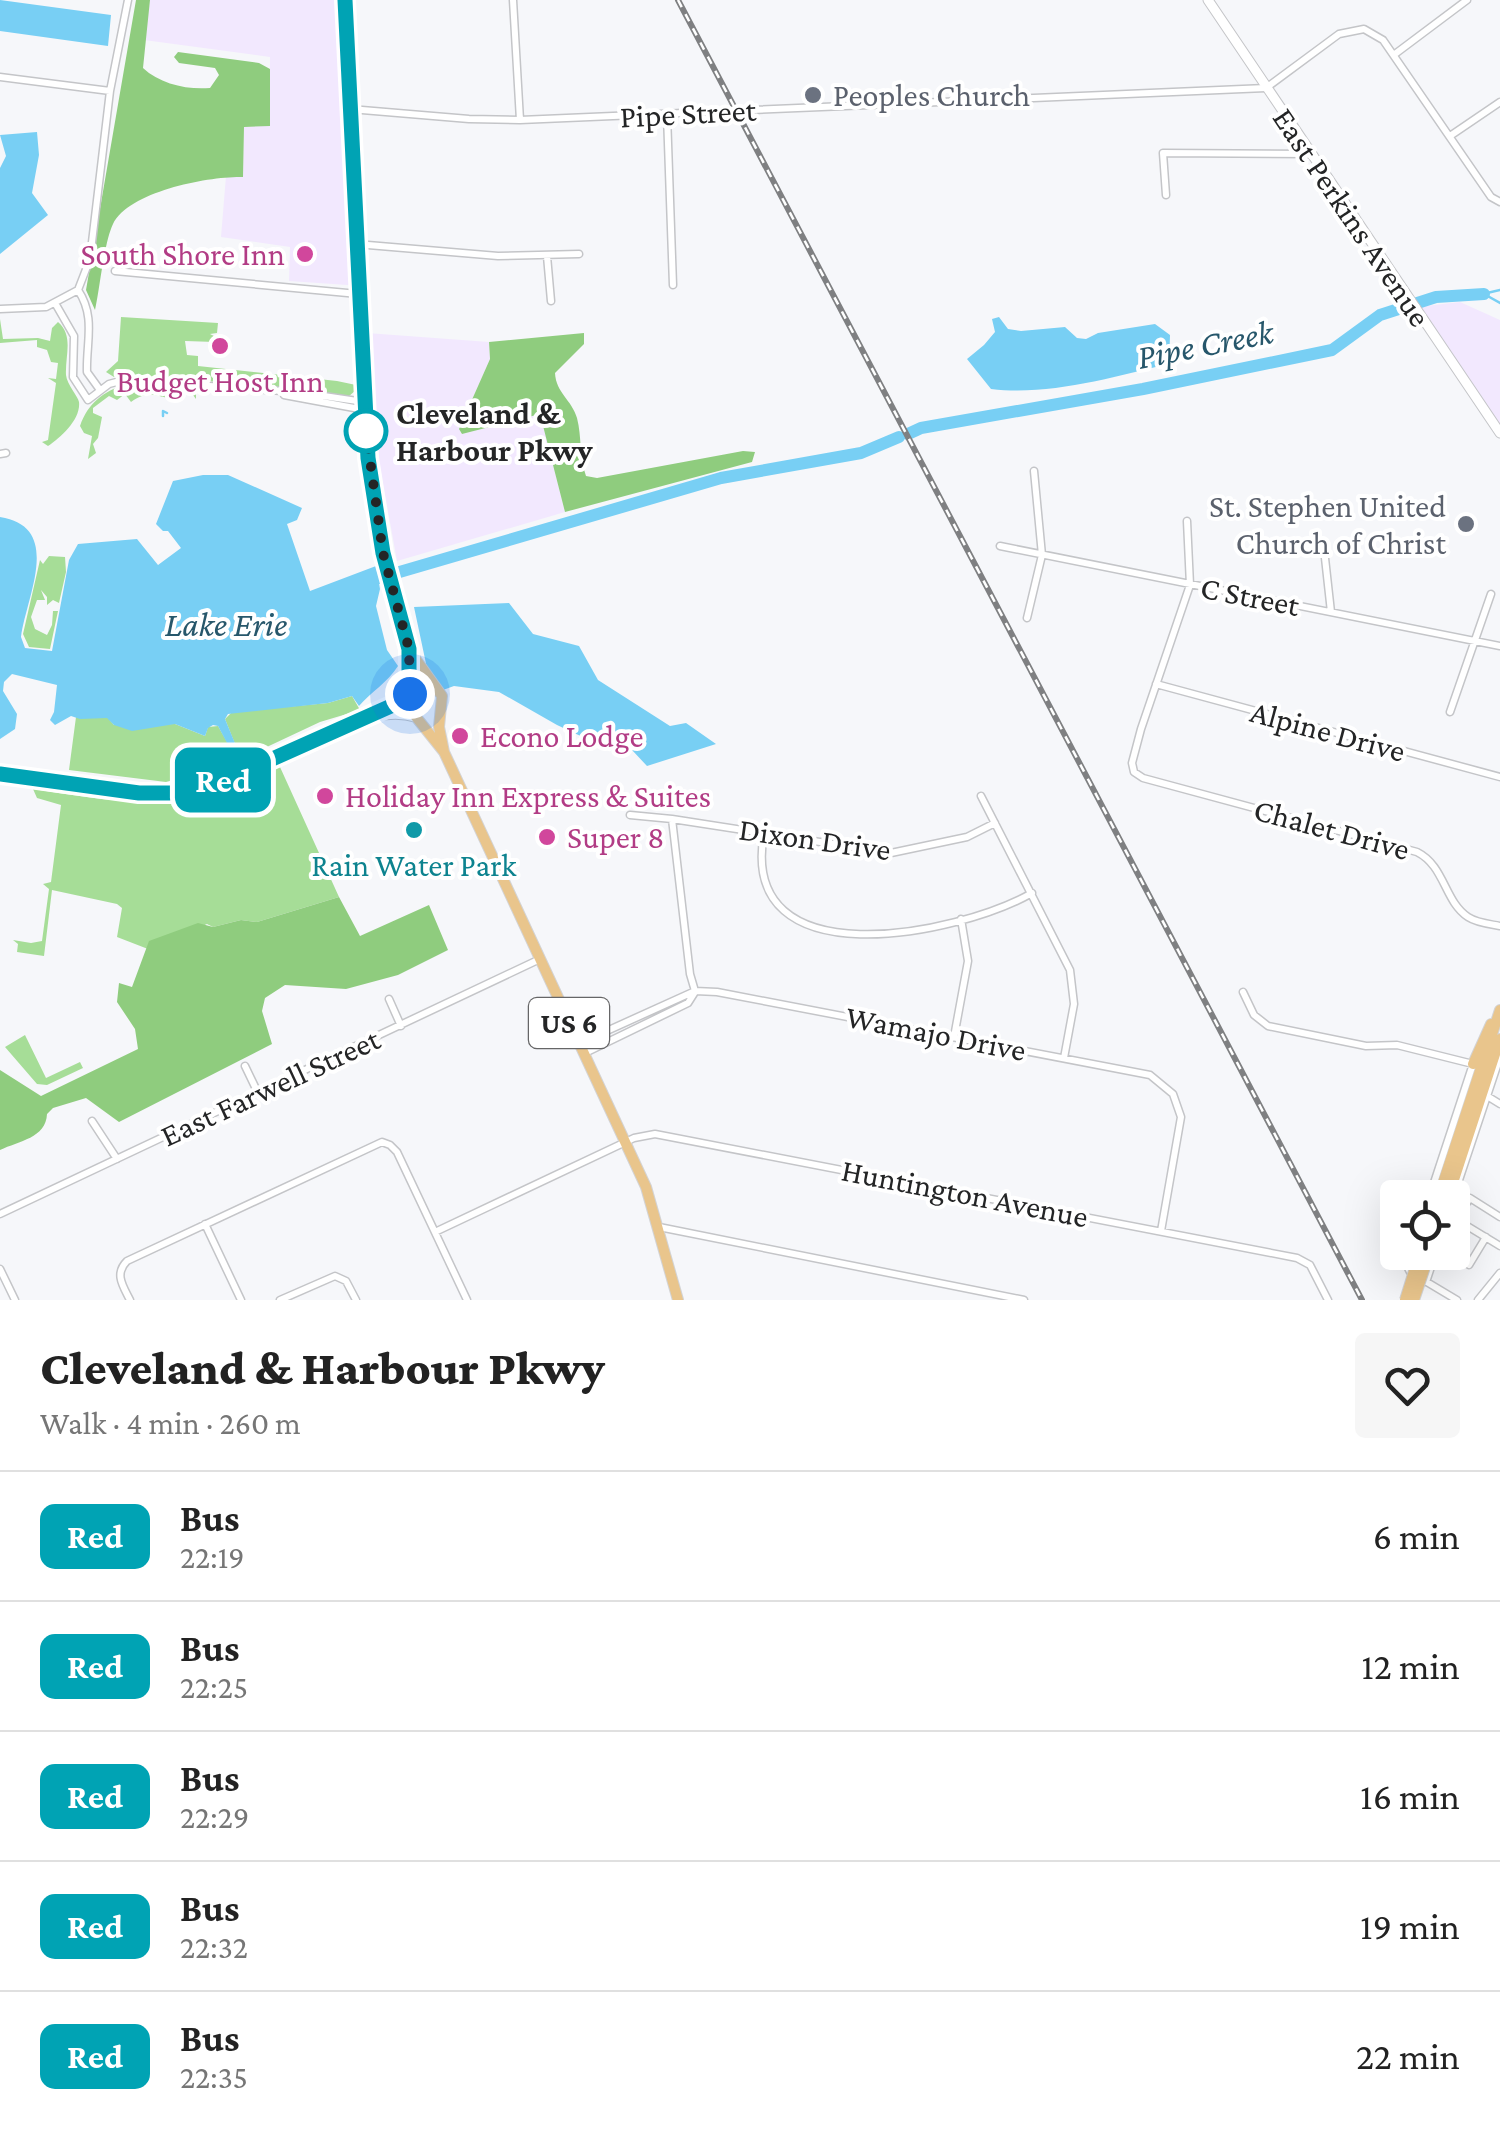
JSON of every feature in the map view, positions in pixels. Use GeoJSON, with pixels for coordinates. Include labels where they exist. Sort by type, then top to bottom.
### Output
{"type":"FeatureCollection","features":[{"type":"Feature","properties":{"kind":"main road"},"geometry":{"type":"LineString","coordinates":[[345,0],[368,458],[383,553],[409,649],[410,711],[417,718]]}},
{"type":"Feature","properties":{"kind":"main road","name":"East Perkins Avenue"},"geometry":{"type":"LineString","coordinates":[[1208,0],[1500,433]]}},
{"type":"Feature","properties":{"kind":"main road"},"geometry":{"type":"LineString","coordinates":[[372,717],[398,714],[431,720],[441,712],[443,700],[409,649]]}},
{"type":"Feature","properties":{"kind":"main road"},"geometry":{"type":"LineString","coordinates":[[0,774],[139,793],[182,793],[239,774],[372,717],[424,686],[436,690]]}},
{"type":"Feature","properties":{"kind":"main road","name":"US 6"},"geometry":{"type":"LineString","coordinates":[[441,712],[439,728],[444,752],[646,1187],[678,1300]]}},
{"type":"Feature","properties":{"kind":"main road","name":"US 6"},"geometry":{"type":"LineString","coordinates":[[417,718],[444,752]]}},
{"type":"Feature","properties":{"kind":"main road"},"geometry":{"type":"LineString","coordinates":[[1473,1064],[1484,1035],[1500,1010]]}},
{"type":"Feature","properties":{"kind":"main road"},"geometry":{"type":"LineString","coordinates":[[1444,1180],[1500,1010]]}},
{"type":"Feature","properties":{"kind":"main road"},"geometry":{"type":"LineString","coordinates":[[1456,1180],[1500,1039]]}},
{"type":"Feature","properties":{"kind":"main road"},"geometry":{"type":"LineString","coordinates":[[1405,1300],[1414,1270]]}},
{"type":"Feature","properties":{"kind":"main road"},"geometry":{"type":"LineString","coordinates":[[1414,1300],[1426,1270]]}},
{"type":"Feature","properties":{"kind":"street"},"geometry":{"type":"LineString","coordinates":[[0,308],[46,307],[78,290],[90,259],[110,90],[128,0]]}},
{"type":"Feature","properties":{"kind":"street"},"geometry":{"type":"LineString","coordinates":[[513,0],[520,120]]}},
{"type":"Feature","properties":{"kind":"street"},"geometry":{"type":"LineString","coordinates":[[1394,54],[1467,0]]}},
{"type":"Feature","properties":{"kind":"street"},"geometry":{"type":"LineString","coordinates":[[1266,88],[1339,34],[1372,30],[1394,54],[1491,197],[1500,202]]}},
{"type":"Feature","properties":{"kind":"street"},"geometry":{"type":"LineString","coordinates":[[0,77],[110,90]]}},
{"type":"Feature","properties":{"kind":"street","name":"Pipe Street"},"geometry":{"type":"LineString","coordinates":[[350,108],[520,120],[1266,88]]}},
{"type":"Feature","properties":{"kind":"street"},"geometry":{"type":"LineString","coordinates":[[1450,136],[1500,102]]}},
{"type":"Feature","properties":{"kind":"street"},"geometry":{"type":"LineString","coordinates":[[668,115],[672,285]]}},
{"type":"Feature","properties":{"kind":"street"},"geometry":{"type":"LineString","coordinates":[[1166,195],[1163,153],[1310,154]]}},
{"type":"Feature","properties":{"kind":"street"},"geometry":{"type":"LineString","coordinates":[[356,244],[498,256],[579,254]]}},
{"type":"Feature","properties":{"kind":"street"},"geometry":{"type":"LineString","coordinates":[[548,256],[551,302]]}},
{"type":"Feature","properties":{"kind":"street"},"geometry":{"type":"LineString","coordinates":[[115,271],[358,294]]}},
{"type":"Feature","properties":{"kind":"street"},"geometry":{"type":"LineString","coordinates":[[78,290],[91,322],[87,372],[100,390]]}},
{"type":"Feature","properties":{"kind":"street"},"geometry":{"type":"LineString","coordinates":[[55,303],[74,336],[73,377],[88,400],[124,380],[146,380],[278,392],[364,406]]}},
{"type":"Feature","properties":{"kind":"street"},"geometry":{"type":"LineString","coordinates":[[1027,618],[1042,555],[1034,471]]}},
{"type":"Feature","properties":{"kind":"street"},"geometry":{"type":"LineString","coordinates":[[1156,684],[1190,585],[1187,521]]}},
{"type":"Feature","properties":{"kind":"street","name":"C Street"},"geometry":{"type":"LineString","coordinates":[[1000,546],[1500,646]]}},
{"type":"Feature","properties":{"kind":"street"},"geometry":{"type":"LineString","coordinates":[[1324,550],[1331,612]]}},
{"type":"Feature","properties":{"kind":"street"},"geometry":{"type":"LineString","coordinates":[[1450,712],[1491,594]]}},
{"type":"Feature","properties":{"kind":"street","name":"Chalet Drive"},"geometry":{"type":"LineString","coordinates":[[1156,684],[1132,759],[1134,772],[1143,778],[1417,852],[1437,867],[1463,913],[1472,920],[1500,926]]}},
{"type":"Feature","properties":{"kind":"street","name":"Alpine Drive"},"geometry":{"type":"LineString","coordinates":[[1156,684],[1500,777]]}},
{"type":"Feature","properties":{"kind":"street"},"geometry":{"type":"LineString","coordinates":[[981,796],[1072,977],[1074,1004],[1064,1058]]}},
{"type":"Feature","properties":{"kind":"street","name":"Dixon Drive"},"geometry":{"type":"LineString","coordinates":[[630,815],[672,818],[895,854],[967,836],[995,824]]}},
{"type":"Feature","properties":{"kind":"street"},"geometry":{"type":"LineString","coordinates":[[580,1049],[696,991],[690,974],[672,818]]}},
{"type":"Feature","properties":{"kind":"street"},"geometry":{"type":"LineString","coordinates":[[764,833],[760,861],[764,884],[776,906],[797,922],[830,930],[874,934],[961,919],[993,911],[1032,893]]}},
{"type":"Feature","properties":{"kind":"street"},"geometry":{"type":"LineString","coordinates":[[954,1037],[968,961],[961,919]]}},
{"type":"Feature","properties":{"kind":"street","name":"East Farwell Street"},"geometry":{"type":"LineString","coordinates":[[0,1214],[540,959]]}},
{"type":"Feature","properties":{"kind":"street","name":"Wamajo Drive"},"geometry":{"type":"LineString","coordinates":[[696,991],[1150,1075],[1170,1090],[1180,1108],[1181,1124],[1161,1231]]}},
{"type":"Feature","properties":{"kind":"street"},"geometry":{"type":"LineString","coordinates":[[1243,992],[1257,1019],[1273,1027],[1366,1046],[1397,1046],[1473,1064],[1434,1180]]}},
{"type":"Feature","properties":{"kind":"street"},"geometry":{"type":"LineString","coordinates":[[389,998],[401,1026]]}},
{"type":"Feature","properties":{"kind":"street"},"geometry":{"type":"LineString","coordinates":[[1457,1180],[1500,1057]]}},
{"type":"Feature","properties":{"kind":"street"},"geometry":{"type":"LineString","coordinates":[[245,1066],[258,1093]]}},
{"type":"Feature","properties":{"kind":"street"},"geometry":{"type":"LineString","coordinates":[[1487,1096],[1500,1104]]}},
{"type":"Feature","properties":{"kind":"street"},"geometry":{"type":"LineString","coordinates":[[92,1121],[117,1159]]}},
{"type":"Feature","properties":{"kind":"street","name":"Huntington Avenue"},"geometry":{"type":"LineString","coordinates":[[435,1232],[646,1134],[1306,1261],[1328,1300]]}},
{"type":"Feature","properties":{"kind":"street"},"geometry":{"type":"LineString","coordinates":[[130,1300],[120,1279],[128,1260],[375,1144],[388,1144],[397,1152],[466,1300]]}},
{"type":"Feature","properties":{"kind":"street"},"geometry":{"type":"LineString","coordinates":[[1470,1198],[1500,1217]]}},
{"type":"Feature","properties":{"kind":"street"},"geometry":{"type":"LineString","coordinates":[[205,1224],[241,1300]]}},
{"type":"Feature","properties":{"kind":"street"},"geometry":{"type":"LineString","coordinates":[[659,1227],[1024,1300]]}},
{"type":"Feature","properties":{"kind":"street"},"geometry":{"type":"LineString","coordinates":[[1470,1228],[1500,1246]]}},
{"type":"Feature","properties":{"kind":"street"},"geometry":{"type":"LineString","coordinates":[[1470,1263],[1486,1237]]}},
{"type":"Feature","properties":{"kind":"street"},"geometry":{"type":"LineString","coordinates":[[0,1269],[15,1300]]}},
{"type":"Feature","properties":{"kind":"street"},"geometry":{"type":"LineString","coordinates":[[1411,1270],[1457,1300]]}},
{"type":"Feature","properties":{"kind":"street"},"geometry":{"type":"LineString","coordinates":[[1426,1282],[1429,1270]]}},
{"type":"Feature","properties":{"kind":"street"},"geometry":{"type":"LineString","coordinates":[[1478,1300],[1500,1272]]}},
{"type":"Feature","properties":{"kind":"street"},"geometry":{"type":"LineString","coordinates":[[280,1300],[335,1276],[346,1281],[356,1300]]}},
{"type":"Feature","properties":{"kind":"shaded area"},"geometry":{"type":"Polygon","coordinates":[[[150,0],[345,0],[362,286],[289,281],[290,247],[221,237],[226,176],[243,176],[244,127],[270,125],[270,57],[144,40],[150,0]]]}},
{"type":"Feature","properties":{"kind":"shaded area"},"geometry":{"type":"Polygon","coordinates":[[[1460,302],[1500,320],[1500,428],[1417,307],[1460,302]]]}},
{"type":"Feature","properties":{"kind":"shaded area"},"geometry":{"type":"Polygon","coordinates":[[[367,333],[489,342],[490,359],[459,429],[462,434],[540,414],[565,512],[397,561],[374,434],[367,333]]]}},
{"type":"Feature","properties":{"kind":"green space"},"geometry":{"type":"Polygon","coordinates":[[[136,0],[150,0],[143,68],[174,85],[210,88],[219,75],[215,68],[179,63],[174,57],[178,52],[259,63],[270,69],[270,126],[244,127],[243,177],[172,188],[152,194],[122,212],[107,242],[95,310],[86,290],[136,0]]]}},
{"type":"Feature","properties":{"kind":"green space"},"geometry":{"type":"Polygon","coordinates":[[[121,317],[218,323],[217,333],[210,334],[216,337],[215,342],[185,341],[187,355],[198,356],[198,366],[337,381],[356,385],[356,390],[348,397],[245,382],[184,381],[142,375],[114,377],[106,372],[118,361],[121,317]]]}},
{"type":"Feature","properties":{"kind":"green space"},"geometry":{"type":"Polygon","coordinates":[[[0,319],[3,339],[38,338],[50,341],[52,328],[58,322],[66,333],[66,375],[79,408],[69,427],[48,446],[42,442],[48,440],[56,383],[48,378],[56,379],[58,363],[51,362],[47,350],[37,347],[37,340],[0,343],[0,319]]]}},
{"type":"Feature","properties":{"kind":"green space"},"geometry":{"type":"Polygon","coordinates":[[[584,333],[584,344],[555,373],[558,386],[577,418],[586,476],[597,478],[743,451],[755,452],[752,462],[565,512],[540,414],[462,434],[459,429],[490,359],[489,342],[584,333]]]}},
{"type":"Feature","properties":{"kind":"green space"},"geometry":{"type":"Polygon","coordinates":[[[125,384],[191,390],[196,392],[196,399],[193,395],[174,393],[171,399],[146,395],[131,402],[125,394],[117,400],[109,396],[93,408],[93,413],[102,417],[93,444],[96,453],[88,459],[92,436],[80,426],[83,418],[97,399],[125,384]]]}},
{"type":"Feature","properties":{"kind":"green space"},"geometry":{"type":"Polygon","coordinates":[[[49,556],[65,557],[59,603],[53,600],[47,605],[47,597],[41,590],[45,600],[37,600],[31,617],[35,629],[47,635],[53,611],[58,611],[50,649],[29,647],[23,634],[40,560],[43,564],[49,556]]]}},
{"type":"Feature","properties":{"kind":"green space"},"geometry":{"type":"Polygon","coordinates":[[[352,696],[360,710],[320,722],[241,759],[225,719],[232,712],[328,703],[352,696]]]}},
{"type":"Feature","properties":{"kind":"green space"},"geometry":{"type":"Polygon","coordinates":[[[76,717],[108,718],[114,725],[175,724],[205,736],[208,727],[218,726],[238,761],[166,782],[69,770],[76,717]]]}},
{"type":"Feature","properties":{"kind":"green space"},"geometry":{"type":"Polygon","coordinates":[[[280,767],[339,897],[257,922],[241,920],[213,927],[207,924],[148,949],[117,937],[122,908],[117,904],[52,890],[44,956],[17,952],[18,944],[13,940],[42,941],[49,889],[43,884],[51,882],[61,805],[37,798],[33,789],[114,800],[167,801],[193,798],[245,781],[257,808],[263,804],[250,779],[280,767]]]}},
{"type":"Feature","properties":{"kind":"green space"},"geometry":{"type":"Polygon","coordinates":[[[339,897],[360,936],[429,905],[448,950],[398,975],[346,989],[285,985],[265,998],[262,1011],[272,1044],[119,1122],[86,1098],[53,1108],[37,1134],[0,1150],[0,1070],[41,1096],[138,1049],[135,1029],[117,1002],[119,983],[132,987],[149,941],[198,923],[213,927],[241,920],[257,922],[339,897]]]}},
{"type":"Feature","properties":{"kind":"green space"},"geometry":{"type":"Polygon","coordinates":[[[25,1035],[46,1078],[80,1062],[83,1068],[47,1085],[37,1084],[5,1047],[25,1035]]]}},
{"type":"Feature","properties":{"kind":"water"},"geometry":{"type":"Polygon","coordinates":[[[0,0],[111,15],[108,46],[0,31],[0,0]]]}},
{"type":"Feature","properties":{"kind":"water"},"geometry":{"type":"Polygon","coordinates":[[[37,132],[39,155],[32,193],[48,215],[0,254],[0,168],[6,156],[0,135],[37,132]]]}},
{"type":"Feature","properties":{"kind":"water"},"geometry":{"type":"Polygon","coordinates":[[[999,317],[1008,329],[1065,327],[1077,338],[1086,339],[1098,333],[1155,324],[1170,335],[1169,364],[1058,388],[991,389],[967,359],[995,332],[992,319],[999,317]]]}},
{"type":"Feature","properties":{"kind":"water","name":"Lake Erie"},"geometry":{"type":"Polygon","coordinates":[[[228,475],[302,508],[297,520],[287,524],[310,591],[376,566],[380,589],[376,606],[387,650],[398,666],[394,672],[359,706],[352,696],[328,703],[228,714],[225,719],[238,758],[218,726],[213,725],[205,736],[175,724],[132,731],[107,718],[71,716],[55,725],[50,720],[57,685],[12,674],[4,682],[3,691],[17,714],[15,729],[0,739],[0,517],[19,523],[31,534],[36,549],[21,637],[25,648],[52,651],[69,560],[78,544],[137,539],[158,565],[181,548],[168,531],[156,524],[173,481],[228,475]]]}},
{"type":"Feature","properties":{"kind":"water"},"geometry":{"type":"Polygon","coordinates":[[[509,603],[533,634],[579,646],[598,680],[670,726],[686,723],[716,744],[647,766],[632,750],[617,753],[499,692],[454,686],[443,690],[428,673],[414,607],[509,603]]]}},
{"type":"Feature","properties":{"kind":"waterway"},"geometry":{"type":"LineString","coordinates":[[1487,293],[1500,290]]}},
{"type":"Feature","properties":{"kind":"waterway","name":"Pipe Creek"},"geometry":{"type":"LineString","coordinates":[[1484,294],[1500,303]]}},
{"type":"Feature","properties":{"kind":"waterway","name":"Pipe Creek"},"geometry":{"type":"LineString","coordinates":[[908,434],[921,428],[1143,389],[1332,350],[1380,315],[1436,297],[1484,294]]}},
{"type":"Feature","properties":{"kind":"waterway"},"geometry":{"type":"LineString","coordinates":[[163,416],[163,411],[167,413]]}},
{"type":"Feature","properties":{"kind":"waterway","name":"Pipe Creek"},"geometry":{"type":"LineString","coordinates":[[379,578],[721,478],[861,453],[899,437]]}},
{"type":"Feature","properties":{"kind":"waterway"},"geometry":{"type":"LineString","coordinates":[[248,779],[260,804]]}},
{"type":"Feature","properties":{"kind":"railway"},"geometry":{"type":"LineString","coordinates":[[678,0],[1362,1300]]}},
{"type":"Feature","properties":{"kind":"bus line","name":"Red"},"geometry":{"type":"LineString","coordinates":[[0,774],[139,793],[182,793],[252,768],[409,698],[409,649],[383,553],[368,458],[345,0]]}},
{"type":"Feature","properties":{"kind":"place","name":"Peoples Church"},"geometry":{"type":"Point","coordinates":[813,95]}},
{"type":"Feature","properties":{"kind":"place","name":"South Shore Inn"},"geometry":{"type":"Point","coordinates":[305,254]}},
{"type":"Feature","properties":{"kind":"place","name":"Budget Host Inn"},"geometry":{"type":"Point","coordinates":[220,346]}},
{"type":"Feature","properties":{"kind":"place","name":"Cleveland & Harbour Pkwy"},"geometry":{"type":"Point","coordinates":[366,431]}},
{"type":"Feature","properties":{"kind":"place","name":"St. Stephen United Church of Christ"},"geometry":{"type":"Point","coordinates":[1466,524]}},
{"type":"Feature","properties":{"kind":"place","name":"Econo Lodge"},"geometry":{"type":"Point","coordinates":[460,736]}},
{"type":"Feature","properties":{"kind":"place","name":"Holiday Inn Express & Suites"},"geometry":{"type":"Point","coordinates":[325,796]}},
{"type":"Feature","properties":{"kind":"place","name":"Rain Water Park"},"geometry":{"type":"Point","coordinates":[414,830]}},
{"type":"Feature","properties":{"kind":"place","name":"Super 8"},"geometry":{"type":"Point","coordinates":[547,837]}},
{"type":"Feature","properties":{"kind":"route"},"geometry":{"type":"LineString","coordinates":[[366,431],[383,553],[409,649],[410,694]]}}]}
